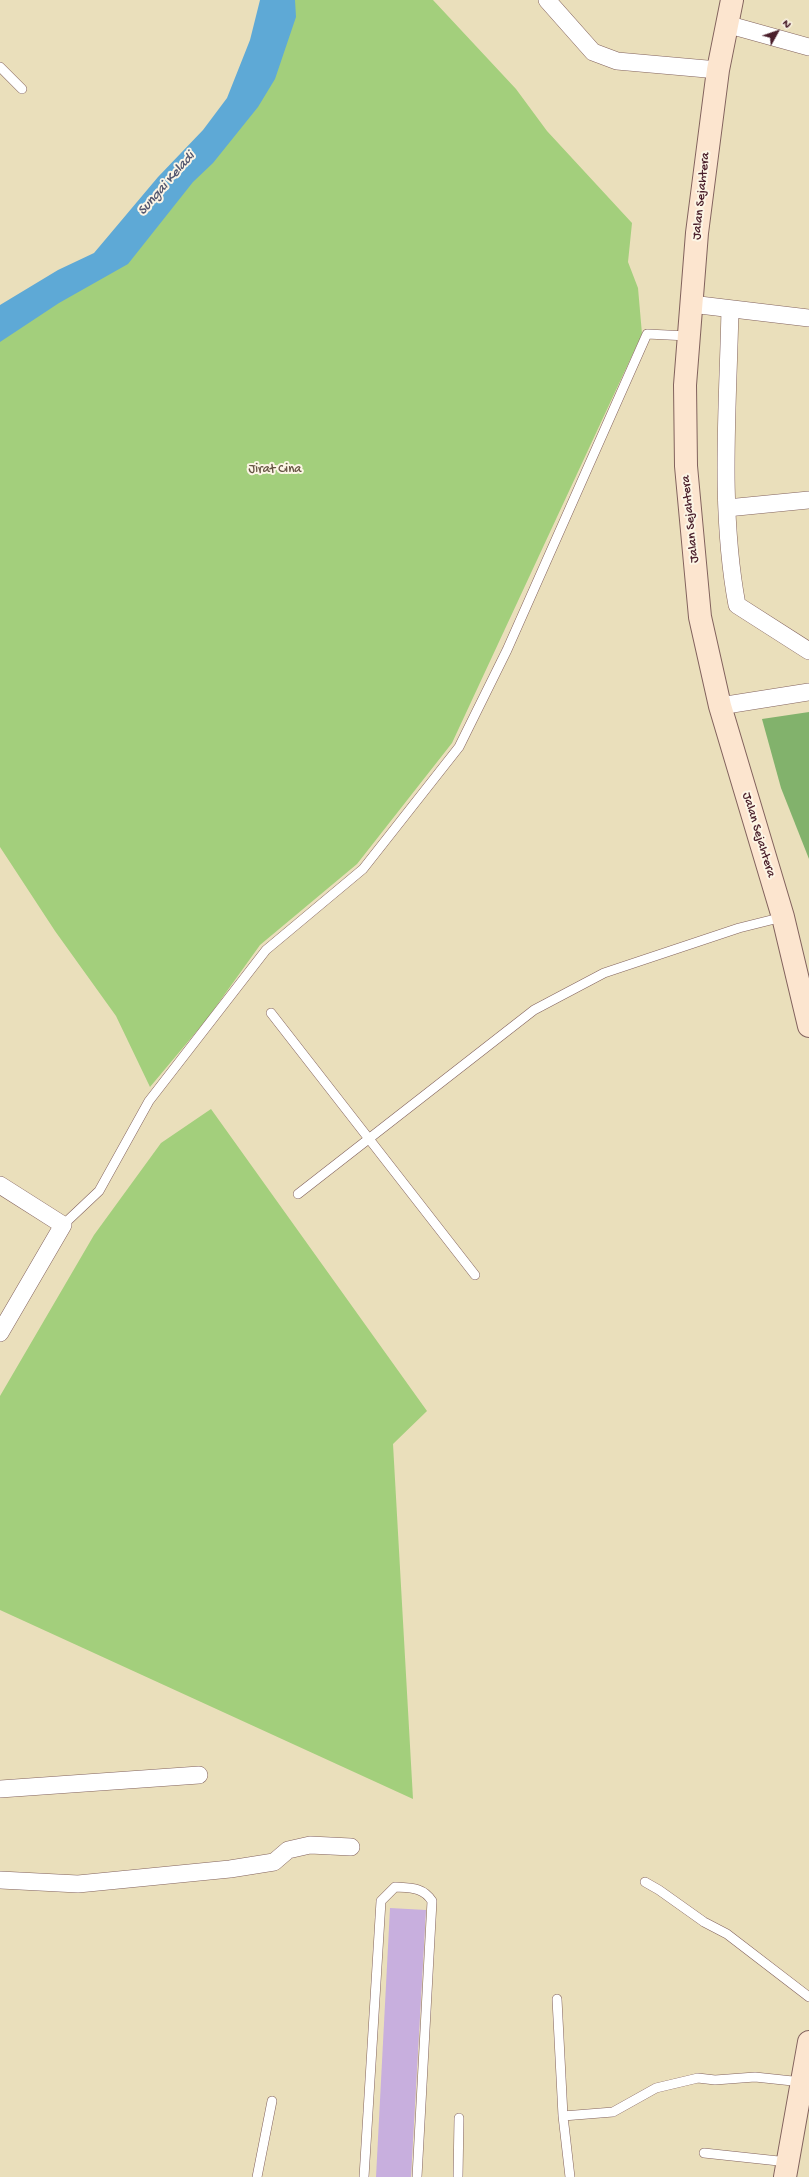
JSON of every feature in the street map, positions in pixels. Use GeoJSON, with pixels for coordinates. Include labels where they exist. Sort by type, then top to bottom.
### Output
{"type":"FeatureCollection","features":[{"type":"Feature","properties":{"kind":"street"},"geometry":{"type":"LineString","coordinates":[[547,0],[593,52],[604,57],[617,61],[718,70]]}},
{"type":"Feature","properties":{"kind":"street","name":"Jalan Sejahtera"},"geometry":{"type":"LineString","coordinates":[[732,0],[718,70],[706,158],[691,304],[685,385],[686,466],[700,617],[720,706],[783,917],[809,1026]]}},
{"type":"Feature","properties":{"kind":"street"},"geometry":{"type":"LineString","coordinates":[[726,24],[809,48]]}},
{"type":"Feature","properties":{"kind":"street"},"geometry":{"type":"LineString","coordinates":[[691,304],[809,318]]}},
{"type":"Feature","properties":{"kind":"street"},"geometry":{"type":"LineString","coordinates":[[730,309],[727,508],[730,569],[737,605],[809,651]]}},
{"type":"Feature","properties":{"kind":"street"},"geometry":{"type":"LineString","coordinates":[[727,508],[809,500]]}},
{"type":"Feature","properties":{"kind":"street"},"geometry":{"type":"LineString","coordinates":[[720,706],[809,692]]}},
{"type":"Feature","properties":{"kind":"street"},"geometry":{"type":"LineString","coordinates":[[0,1185],[63,1225],[0,1333]]}},
{"type":"Feature","properties":{"kind":"street"},"geometry":{"type":"LineString","coordinates":[[0,1790],[199,1775]]}},
{"type":"Feature","properties":{"kind":"street"},"geometry":{"type":"LineString","coordinates":[[0,1880],[85,1883],[230,1869],[274,1862],[288,1850],[310,1845],[351,1846]]}},
{"type":"Feature","properties":{"kind":"street"},"geometry":{"type":"LineString","coordinates":[[787,2170],[809,2042]]}},
{"type":"Feature","properties":{"kind":"lane"},"geometry":{"type":"LineString","coordinates":[[0,67],[22,89]]}},
{"type":"Feature","properties":{"kind":"lane"},"geometry":{"type":"LineString","coordinates":[[63,1225],[99,1191],[149,1101],[266,950],[363,869],[459,747],[506,650],[647,334],[688,336]]}},
{"type":"Feature","properties":{"kind":"lane"},"geometry":{"type":"LineString","coordinates":[[298,1194],[534,1010],[604,973],[739,928],[783,917]]}},
{"type":"Feature","properties":{"kind":"lane"},"geometry":{"type":"LineString","coordinates":[[271,1013],[368,1139],[476,1275]]}},
{"type":"Feature","properties":{"kind":"lane"},"geometry":{"type":"LineString","coordinates":[[645,1882],[659,1890],[704,1922],[727,1934],[809,1997]]}},
{"type":"Feature","properties":{"kind":"lane"},"geometry":{"type":"LineString","coordinates":[[364,2177],[381,1901],[395,1888],[420,1889],[428,1893],[432,1901],[417,2177]]}},
{"type":"Feature","properties":{"kind":"lane"},"geometry":{"type":"LineString","coordinates":[[557,1999],[563,2116],[570,2177]]}},
{"type":"Feature","properties":{"kind":"lane"},"geometry":{"type":"LineString","coordinates":[[563,2116],[613,2112],[656,2088],[698,2078],[715,2080],[755,2077],[803,2082]]}},
{"type":"Feature","properties":{"kind":"lane"},"geometry":{"type":"LineString","coordinates":[[257,2177],[272,2101]]}},
{"type":"Feature","properties":{"kind":"lane"},"geometry":{"type":"LineString","coordinates":[[458,2177],[460,2118]]}},
{"type":"Feature","properties":{"kind":"lane"},"geometry":{"type":"LineString","coordinates":[[704,2153],[787,2170]]}},
{"type":"Feature","properties":{"kind":"green space","name":"Jirat Cina"},"geometry":{"type":"Polygon","coordinates":[[[273,0],[433,0],[516,89],[547,131],[632,223],[628,262],[638,288],[642,334],[452,743],[357,864],[260,945],[207,1019],[150,1087],[116,1016],[55,931],[0,847],[0,316],[77,277],[226,114],[273,0]]]}},
{"type":"Feature","properties":{"kind":"green space"},"geometry":{"type":"Polygon","coordinates":[[[809,712],[809,859],[781,788],[762,719],[809,712]]]}},
{"type":"Feature","properties":{"kind":"green space"},"geometry":{"type":"Polygon","coordinates":[[[211,1109],[427,1411],[393,1444],[413,1799],[0,1610],[0,1396],[94,1235],[161,1143],[211,1109]]]}},
{"type":"Feature","properties":{"kind":"water","name":"Sungai Keladi"},"geometry":{"type":"Polygon","coordinates":[[[260,0],[295,0],[296,17],[275,79],[258,107],[213,163],[193,182],[128,264],[59,303],[0,342],[0,305],[58,270],[94,253],[158,177],[203,130],[227,98],[250,40],[260,0]]]}},
{"type":"Feature","properties":{"kind":"building"},"geometry":{"type":"Polygon","coordinates":[[[390,1908],[426,1910],[411,2177],[376,2177],[390,1908]]]}}]}
